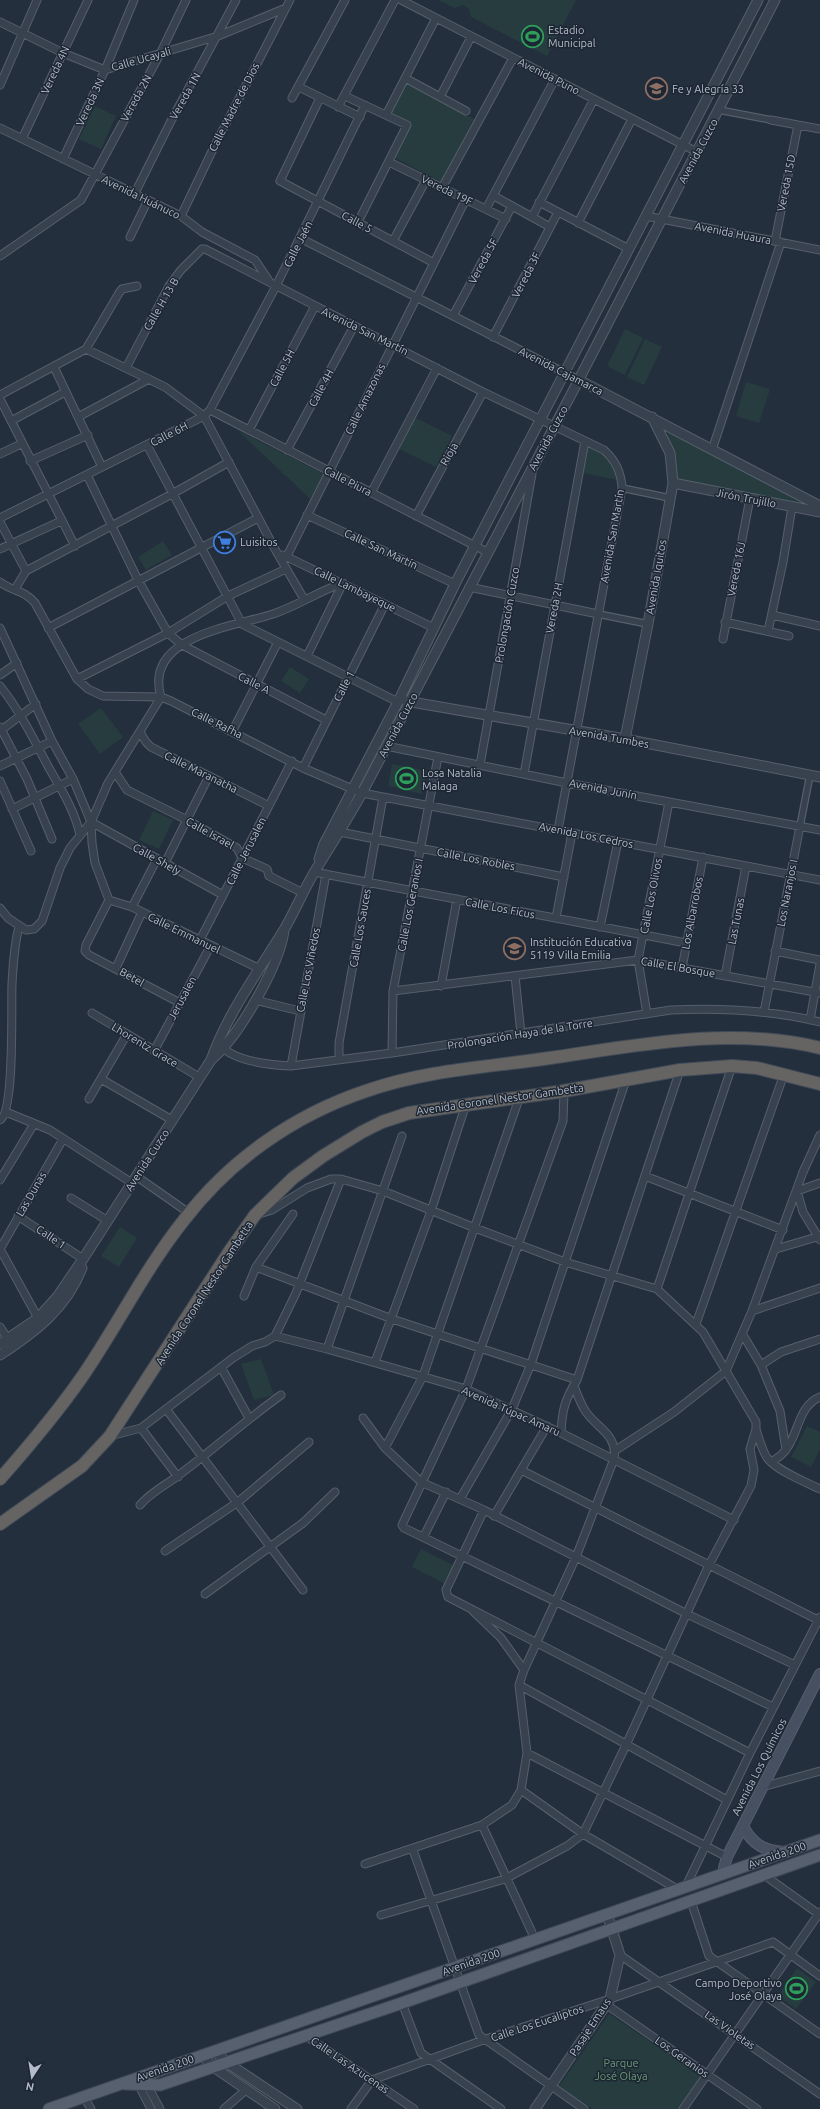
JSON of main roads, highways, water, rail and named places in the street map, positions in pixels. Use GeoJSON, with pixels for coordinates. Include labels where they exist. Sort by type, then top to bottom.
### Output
{"type":"FeatureCollection","features":[{"type":"Feature","properties":{"kind":"highway"},"geometry":{"type":"LineString","coordinates":[[0,1479],[37,1438],[82,1376],[149,1271],[189,1213],[212,1188],[242,1160],[291,1124],[333,1104],[385,1085],[443,1073],[677,1040],[747,1038],[778,1040],[820,1048]]}},
{"type":"Feature","properties":{"kind":"highway","name":"Avenida Coronel Nestor Gambetta"},"geometry":{"type":"LineString","coordinates":[[0,1524],[82,1466],[110,1436],[229,1252],[255,1215],[293,1178],[323,1156],[362,1132],[382,1122],[409,1113],[520,1096],[564,1091],[680,1070],[732,1066],[757,1068],[820,1084]]}},
{"type":"Feature","properties":{"kind":"main road","name":"Avenida Los Químicos"},"geometry":{"type":"LineString","coordinates":[[726,1872],[724,1868],[727,1857],[820,1674]]}},
{"type":"Feature","properties":{"kind":"main road"},"geometry":{"type":"LineString","coordinates":[[743,1826],[754,1843],[762,1848],[784,1852]]}},
{"type":"Feature","properties":{"kind":"main road","name":"Avenida 200"},"geometry":{"type":"LineString","coordinates":[[49,2109],[122,2084],[141,2081],[202,2055],[815,1841]]}},
{"type":"Feature","properties":{"kind":"main road","name":"Avenida 200"},"geometry":{"type":"LineString","coordinates":[[141,2081],[160,2085],[212,2066],[306,2036],[819,1857]]}},
{"type":"Feature","properties":{"kind":"place","name":"Estadio Municipal"},"geometry":{"type":"Point","coordinates":[533,36]}},
{"type":"Feature","properties":{"kind":"place","name":"Fe y Alegría 33"},"geometry":{"type":"Point","coordinates":[656,89]}},
{"type":"Feature","properties":{"kind":"place","name":"Luisitos"},"geometry":{"type":"Point","coordinates":[225,542]}},
{"type":"Feature","properties":{"kind":"place","name":"Losa Natalia Malaga"},"geometry":{"type":"Point","coordinates":[407,779]}},
{"type":"Feature","properties":{"kind":"place","name":"Institución Educativa 5119 Villa Emilia"},"geometry":{"type":"Point","coordinates":[514,948]}},
{"type":"Feature","properties":{"kind":"place","name":"Campo Deportivo José Olaya"},"geometry":{"type":"Point","coordinates":[797,1989]}},
{"type":"Feature","properties":{"kind":"park label","name":"Parque José Olaya"},"geometry":{"type":"Point","coordinates":[621,2069]}}]}
